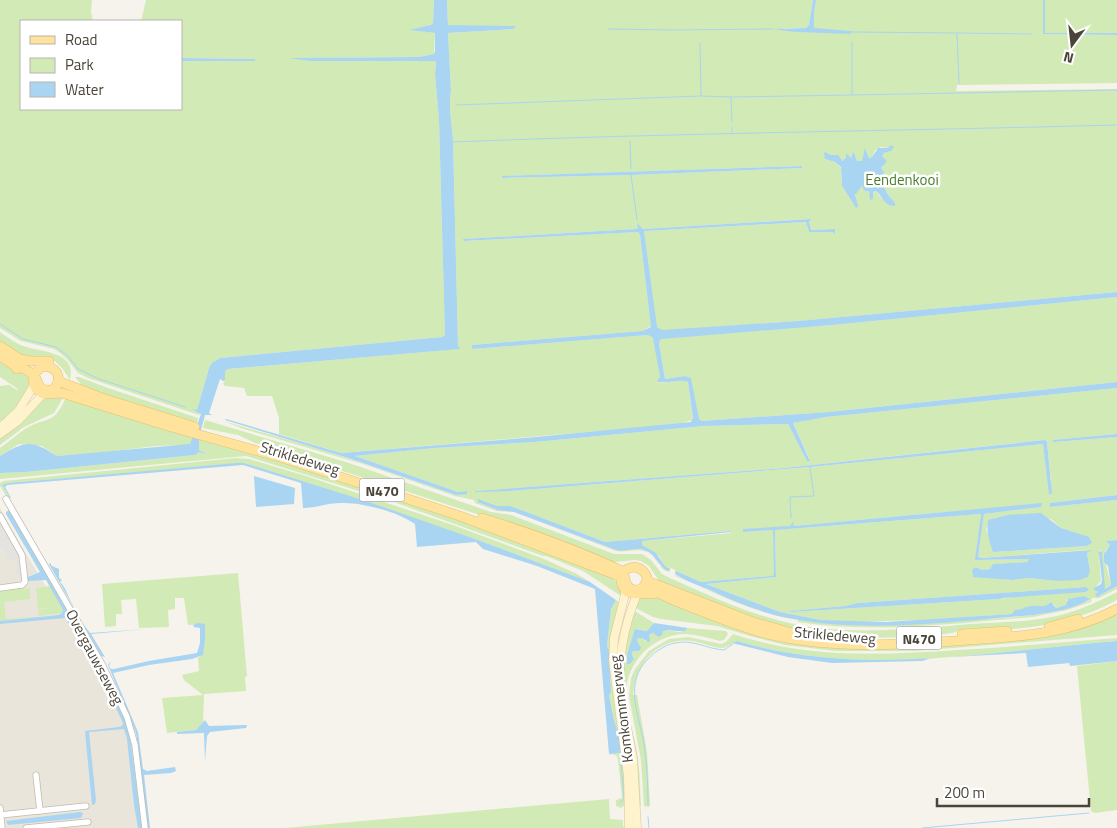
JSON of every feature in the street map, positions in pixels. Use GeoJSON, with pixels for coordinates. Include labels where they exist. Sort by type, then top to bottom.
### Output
{"type":"FeatureCollection","features":[{"type":"Feature","properties":{"kind":"main road","name":"N470"},"geometry":{"type":"LineString","coordinates":[[0,346],[37,383],[47,390],[57,387],[56,371],[51,367],[43,366],[37,383]]}},
{"type":"Feature","properties":{"kind":"main road","name":"N470"},"geometry":{"type":"LineString","coordinates":[[0,356],[17,362],[53,362],[59,366],[69,382],[80,394]]}},
{"type":"Feature","properties":{"kind":"main road"},"geometry":{"type":"LineString","coordinates":[[0,434],[18,420],[31,406],[37,383]]}},
{"type":"Feature","properties":{"kind":"main road"},"geometry":{"type":"LineString","coordinates":[[0,428],[19,410],[37,383]]}},
{"type":"Feature","properties":{"kind":"main road","name":"Strikledeweg"},"geometry":{"type":"LineString","coordinates":[[57,387],[124,405],[198,431],[341,471],[511,527],[608,568],[622,576]]}},
{"type":"Feature","properties":{"kind":"main road","name":"N470"},"geometry":{"type":"LineString","coordinates":[[608,568],[633,562],[641,563],[646,566],[660,590]]}},
{"type":"Feature","properties":{"kind":"main road","name":"N470"},"geometry":{"type":"LineString","coordinates":[[638,567],[645,573],[642,589],[628,588],[625,578],[622,576],[629,568],[638,567]]}},
{"type":"Feature","properties":{"kind":"main road"},"geometry":{"type":"LineString","coordinates":[[622,576],[626,591]]}},
{"type":"Feature","properties":{"kind":"main road","name":"N470"},"geometry":{"type":"LineString","coordinates":[[626,591],[632,594],[642,589]]}},
{"type":"Feature","properties":{"kind":"main road","name":"Strikledeweg"},"geometry":{"type":"LineString","coordinates":[[642,589],[660,590],[770,627],[798,634],[847,639],[904,638],[1040,628],[1084,618],[1117,602]]}},
{"type":"Feature","properties":{"kind":"main road","name":"Komkommerweg"},"geometry":{"type":"LineString","coordinates":[[637,828],[633,758],[621,695],[619,671],[624,638],[642,589]]}},
{"type":"Feature","properties":{"kind":"main road","name":"Strikledeweg"},"geometry":{"type":"LineString","coordinates":[[660,590],[717,618],[768,634],[798,640],[839,644],[920,643],[1041,634],[1064,630],[1117,609]]}},
{"type":"Feature","properties":{"kind":"main road","name":"Komkommerweg"},"geometry":{"type":"LineString","coordinates":[[626,591],[614,638],[613,661],[628,776],[629,828]]}},
{"type":"Feature","properties":{"kind":"street","name":"Overgauwseweg"},"geometry":{"type":"LineString","coordinates":[[2,500],[102,664],[127,717],[135,745],[145,828]]}},
{"type":"Feature","properties":{"kind":"street"},"geometry":{"type":"LineString","coordinates":[[0,516],[22,555],[24,582],[22,585],[0,588]]}},
{"type":"Feature","properties":{"kind":"street"},"geometry":{"type":"LineString","coordinates":[[36,775],[40,811]]}},
{"type":"Feature","properties":{"kind":"street"},"geometry":{"type":"LineString","coordinates":[[0,815],[86,806]]}},
{"type":"Feature","properties":{"kind":"street"},"geometry":{"type":"LineString","coordinates":[[0,808],[2,828]]}},
{"type":"Feature","properties":{"kind":"street"},"geometry":{"type":"LineString","coordinates":[[26,828],[88,822]]}},
{"type":"Feature","properties":{"kind":"shaded area"},"geometry":{"type":"Polygon","coordinates":[[[0,508],[135,734],[147,828],[0,828],[0,508]]]}},
{"type":"Feature","properties":{"kind":"shaded area"},"geometry":{"type":"Polygon","coordinates":[[[0,525],[4,525],[19,551],[22,574],[16,575],[15,561],[6,561],[4,549],[0,549],[0,525]]]}},
{"type":"Feature","properties":{"kind":"green space"},"geometry":{"type":"Polygon","coordinates":[[[0,0],[92,0],[93,20],[20,20],[20,110],[182,110],[182,61],[254,61],[255,59],[182,58],[182,20],[141,20],[146,0],[434,0],[433,23],[411,30],[435,33],[434,54],[419,57],[292,58],[310,61],[435,61],[439,120],[445,335],[442,337],[220,358],[209,368],[197,410],[192,410],[201,413],[199,415],[88,378],[78,373],[67,359],[54,349],[21,341],[0,328],[0,0]]]}},
{"type":"Feature","properties":{"kind":"green space","name":"Eendenkooi"},"geometry":{"type":"Polygon","coordinates":[[[447,0],[813,0],[809,26],[806,28],[782,28],[795,32],[851,33],[851,31],[814,29],[816,0],[1043,0],[1044,34],[1117,35],[1117,83],[957,85],[956,91],[1117,89],[1117,292],[798,321],[662,331],[656,327],[644,231],[806,222],[809,232],[835,229],[810,230],[810,219],[643,229],[640,227],[636,229],[464,239],[464,241],[638,232],[640,235],[651,326],[642,331],[472,345],[472,349],[648,335],[653,338],[655,344],[661,383],[682,380],[688,382],[693,420],[636,428],[341,453],[279,434],[279,418],[272,396],[247,396],[244,388],[225,386],[223,384],[225,371],[228,369],[459,349],[448,33],[513,29],[515,27],[448,25],[447,0]],[[881,147],[875,150],[872,157],[869,158],[866,150],[862,161],[857,161],[852,152],[851,158],[846,155],[846,160],[843,161],[840,157],[827,152],[825,159],[835,162],[841,168],[842,186],[854,205],[856,192],[862,186],[870,194],[876,191],[881,198],[895,203],[885,189],[883,181],[884,172],[881,168],[886,161],[882,156],[884,153],[891,151],[888,148],[881,147]],[[802,166],[503,176],[502,178],[631,175],[802,168],[802,166]]]}},
{"type":"Feature","properties":{"kind":"green space"},"geometry":{"type":"Polygon","coordinates":[[[1045,0],[1117,0],[1117,33],[1045,33],[1045,0]]]}},
{"type":"Feature","properties":{"kind":"green space"},"geometry":{"type":"Polygon","coordinates":[[[1117,297],[1117,382],[829,412],[702,421],[697,417],[691,378],[685,376],[665,379],[659,343],[661,338],[833,325],[1117,297]]]}},
{"type":"Feature","properties":{"kind":"green space"},"geometry":{"type":"Polygon","coordinates":[[[0,332],[23,346],[56,354],[63,358],[71,370],[70,380],[55,361],[23,356],[0,342],[0,332]]]}},
{"type":"Feature","properties":{"kind":"green space"},"geometry":{"type":"Polygon","coordinates":[[[0,359],[29,378],[31,388],[15,412],[0,421],[0,386],[9,385],[18,389],[0,377],[0,359]]]}},
{"type":"Feature","properties":{"kind":"green space"},"geometry":{"type":"Polygon","coordinates":[[[75,377],[198,418],[196,426],[84,388],[75,377]]]}},
{"type":"Feature","properties":{"kind":"green space"},"geometry":{"type":"Polygon","coordinates":[[[1117,388],[1117,434],[1053,440],[1054,442],[1117,437],[1117,495],[1050,503],[1050,507],[1117,500],[1117,540],[1107,541],[1110,545],[1105,551],[1111,585],[1104,589],[1102,553],[1099,550],[1101,581],[1094,589],[1099,592],[1097,597],[1117,586],[1117,589],[1099,598],[1092,598],[1091,602],[1067,610],[1033,617],[886,627],[857,627],[798,622],[798,620],[793,619],[834,624],[879,625],[1000,618],[1061,610],[1090,600],[1084,596],[1066,600],[1068,603],[1066,605],[1056,608],[1054,604],[1042,608],[1029,607],[1012,614],[851,622],[821,620],[780,612],[706,584],[776,577],[775,530],[981,514],[976,560],[1029,559],[1027,562],[993,564],[990,569],[982,570],[976,567],[982,577],[1012,580],[1029,578],[1057,581],[1090,569],[1087,553],[1091,550],[978,557],[984,514],[1041,507],[946,512],[794,526],[793,523],[791,526],[743,532],[773,530],[775,575],[701,582],[676,571],[675,575],[675,570],[671,568],[669,572],[663,569],[660,566],[670,568],[665,566],[659,556],[642,545],[642,541],[731,533],[730,531],[605,542],[510,506],[497,506],[479,499],[500,509],[514,512],[497,511],[475,503],[474,500],[455,496],[366,465],[223,421],[320,449],[456,495],[467,491],[458,492],[355,456],[704,426],[788,424],[807,461],[810,460],[793,423],[826,417],[1117,388]],[[1044,440],[784,468],[475,491],[510,491],[810,467],[1043,444],[1050,494],[1051,480],[1047,442],[1044,440]],[[1007,515],[989,520],[986,529],[994,552],[1087,546],[1092,543],[1061,528],[1051,519],[1007,515]],[[1086,587],[858,603],[790,611],[999,599],[1086,587]]]}},
{"type":"Feature","properties":{"kind":"green space"},"geometry":{"type":"Polygon","coordinates":[[[64,396],[54,413],[24,427],[0,445],[0,438],[10,432],[41,399],[64,396]]]}},
{"type":"Feature","properties":{"kind":"green space"},"geometry":{"type":"Polygon","coordinates":[[[66,397],[194,436],[188,445],[156,446],[57,456],[42,446],[19,444],[0,456],[0,448],[22,431],[53,417],[66,397]]]}},
{"type":"Feature","properties":{"kind":"green space"},"geometry":{"type":"Polygon","coordinates":[[[205,420],[349,463],[491,512],[511,515],[614,554],[642,554],[651,560],[662,574],[672,579],[744,610],[789,623],[810,627],[856,630],[927,628],[1020,621],[1056,616],[1093,604],[1117,592],[1117,600],[1088,613],[1059,622],[1013,629],[964,630],[946,634],[859,638],[837,637],[774,627],[659,581],[649,566],[641,561],[614,562],[555,539],[255,443],[238,435],[203,428],[205,420]]]}},
{"type":"Feature","properties":{"kind":"green space"},"geometry":{"type":"Polygon","coordinates":[[[201,436],[395,496],[533,546],[612,578],[618,583],[622,593],[621,596],[583,571],[546,556],[394,502],[246,456],[0,479],[0,473],[195,455],[199,452],[209,455],[199,450],[199,438],[201,436]]]}},
{"type":"Feature","properties":{"kind":"green space"},"geometry":{"type":"Polygon","coordinates":[[[236,458],[249,459],[303,475],[453,525],[544,559],[590,582],[475,539],[244,463],[8,483],[2,486],[10,498],[8,499],[0,486],[0,483],[4,481],[236,458]]]}},
{"type":"Feature","properties":{"kind":"green space"},"geometry":{"type":"Polygon","coordinates":[[[514,512],[616,550],[636,549],[645,550],[648,553],[641,550],[616,551],[514,512]]]}},
{"type":"Feature","properties":{"kind":"green space"},"geometry":{"type":"Polygon","coordinates":[[[238,573],[247,676],[245,677],[246,691],[204,694],[203,723],[196,730],[167,733],[162,698],[203,695],[184,680],[182,675],[199,671],[198,658],[203,654],[205,624],[188,625],[184,598],[175,598],[175,609],[168,610],[169,627],[139,628],[136,599],[121,600],[122,614],[116,614],[116,626],[105,627],[102,584],[238,573]]]}},
{"type":"Feature","properties":{"kind":"green space"},"geometry":{"type":"Polygon","coordinates":[[[50,586],[63,610],[62,613],[39,616],[38,610],[52,608],[38,609],[36,588],[50,586]]]}},
{"type":"Feature","properties":{"kind":"green space"},"geometry":{"type":"Polygon","coordinates":[[[30,588],[30,599],[4,602],[6,619],[38,616],[0,621],[0,591],[30,588]]]}},
{"type":"Feature","properties":{"kind":"green space"},"geometry":{"type":"Polygon","coordinates":[[[655,597],[827,645],[1040,638],[1055,635],[1117,611],[1117,635],[915,651],[836,651],[785,645],[717,626],[661,619],[634,607],[640,598],[655,597]]]}},
{"type":"Feature","properties":{"kind":"green space"},"geometry":{"type":"Polygon","coordinates":[[[616,600],[621,603],[614,629],[626,804],[621,808],[616,806],[616,800],[622,798],[618,759],[616,755],[609,754],[621,753],[609,695],[611,692],[609,650],[607,646],[611,609],[616,600]]]}},
{"type":"Feature","properties":{"kind":"green space"},"geometry":{"type":"Polygon","coordinates":[[[633,610],[654,623],[647,631],[637,629],[626,662],[634,658],[632,655],[638,638],[642,638],[646,642],[649,635],[653,633],[658,636],[662,635],[663,631],[683,632],[688,628],[726,631],[728,634],[724,640],[720,641],[686,634],[674,635],[663,639],[643,653],[630,672],[626,696],[638,760],[641,807],[639,804],[630,729],[621,686],[621,662],[633,610]]]}},
{"type":"Feature","properties":{"kind":"green space"},"geometry":{"type":"Polygon","coordinates":[[[733,634],[789,648],[873,654],[929,652],[1117,638],[1117,641],[926,659],[879,660],[832,658],[784,652],[737,641],[724,648],[693,641],[670,643],[660,647],[644,663],[638,672],[633,695],[637,695],[647,752],[650,805],[649,807],[644,806],[641,760],[629,696],[631,678],[635,669],[649,651],[669,639],[688,637],[721,644],[726,642],[733,634]]]}},
{"type":"Feature","properties":{"kind":"green space"},"geometry":{"type":"Polygon","coordinates":[[[1117,661],[1117,810],[1095,813],[1091,811],[1077,666],[1117,661]]]}},
{"type":"Feature","properties":{"kind":"green space"},"geometry":{"type":"Polygon","coordinates":[[[609,799],[610,819],[623,820],[623,827],[628,828],[285,828],[609,799]]]}},
{"type":"Feature","properties":{"kind":"water"},"geometry":{"type":"Polygon","coordinates":[[[434,0],[447,0],[448,25],[516,26],[513,29],[448,33],[450,109],[453,140],[458,345],[460,349],[228,369],[225,371],[225,380],[220,379],[209,413],[212,415],[205,415],[199,438],[199,450],[209,455],[199,452],[195,455],[0,473],[0,456],[16,447],[28,444],[41,447],[57,456],[190,444],[201,414],[191,409],[197,410],[209,368],[212,363],[220,358],[442,337],[445,335],[439,120],[435,61],[310,61],[288,58],[419,57],[434,54],[435,33],[409,30],[433,23],[434,0]]]}},
{"type":"Feature","properties":{"kind":"water"},"geometry":{"type":"Polygon","coordinates":[[[813,0],[816,0],[814,28],[851,31],[851,34],[795,32],[773,29],[806,28],[809,25],[813,0]]]}},
{"type":"Feature","properties":{"kind":"water"},"geometry":{"type":"Polygon","coordinates":[[[1043,0],[1045,0],[1045,33],[1117,33],[1117,35],[1043,34],[1043,0]]]}},
{"type":"Feature","properties":{"kind":"water"},"geometry":{"type":"Polygon","coordinates":[[[182,58],[256,59],[254,61],[182,61],[182,58]]]}},
{"type":"Feature","properties":{"kind":"water"},"geometry":{"type":"Polygon","coordinates":[[[891,145],[894,147],[891,151],[884,153],[882,156],[887,161],[881,168],[884,172],[883,181],[885,189],[895,203],[895,206],[886,203],[876,191],[873,192],[873,199],[870,200],[869,192],[864,190],[862,186],[855,195],[858,206],[856,208],[842,186],[841,167],[835,162],[825,159],[824,153],[838,155],[843,161],[846,158],[846,153],[851,158],[853,151],[857,161],[862,161],[865,148],[869,158],[872,157],[878,148],[888,148],[891,145]]]}},
{"type":"Feature","properties":{"kind":"water"},"geometry":{"type":"Polygon","coordinates":[[[802,166],[802,168],[631,175],[502,178],[502,176],[802,166]]]}},
{"type":"Feature","properties":{"kind":"water"},"geometry":{"type":"Polygon","coordinates":[[[811,219],[809,222],[811,230],[835,229],[835,234],[833,232],[809,232],[806,222],[644,231],[657,327],[662,330],[798,321],[1117,292],[1117,297],[833,325],[661,339],[659,343],[665,379],[685,376],[691,378],[699,419],[702,421],[829,412],[1117,382],[1117,388],[826,417],[793,423],[810,461],[807,461],[788,424],[704,426],[355,456],[458,492],[467,491],[467,494],[456,495],[348,458],[225,420],[341,453],[691,422],[693,418],[688,382],[657,381],[660,377],[653,338],[648,335],[472,349],[472,345],[642,331],[651,327],[640,235],[638,232],[464,241],[463,239],[636,229],[638,228],[637,223],[643,229],[811,219]]]}},
{"type":"Feature","properties":{"kind":"water"},"geometry":{"type":"Polygon","coordinates":[[[1117,434],[1117,437],[1054,442],[1052,440],[1117,434]]]}},
{"type":"Feature","properties":{"kind":"water"},"geometry":{"type":"Polygon","coordinates":[[[1045,440],[1047,442],[1052,494],[1049,494],[1043,444],[810,467],[510,491],[475,492],[784,468],[1045,440]]]}},
{"type":"Feature","properties":{"kind":"water"},"geometry":{"type":"Polygon","coordinates":[[[244,463],[369,502],[475,539],[590,582],[616,600],[611,609],[607,646],[609,650],[611,692],[609,695],[621,753],[609,754],[595,589],[537,566],[483,549],[476,542],[417,547],[415,524],[380,509],[350,503],[303,508],[301,483],[243,465],[7,485],[5,487],[11,498],[2,485],[244,463]]]}},
{"type":"Feature","properties":{"kind":"water"},"geometry":{"type":"Polygon","coordinates":[[[254,476],[295,488],[294,504],[256,507],[254,476]]]}},
{"type":"Feature","properties":{"kind":"water"},"geometry":{"type":"Polygon","coordinates":[[[1117,495],[1117,500],[1050,507],[1050,503],[1117,495]]]}},
{"type":"Feature","properties":{"kind":"water"},"geometry":{"type":"Polygon","coordinates":[[[478,499],[497,506],[510,506],[605,542],[731,532],[642,541],[642,545],[656,553],[665,566],[670,569],[668,571],[651,554],[644,550],[616,550],[514,512],[498,510],[478,502],[478,499]]]}},
{"type":"Feature","properties":{"kind":"water"},"geometry":{"type":"Polygon","coordinates":[[[1042,503],[1041,507],[984,514],[978,557],[1092,550],[1087,553],[1090,570],[1088,577],[1079,580],[1057,581],[1029,578],[1012,580],[973,577],[972,570],[976,567],[982,570],[990,569],[993,564],[1027,562],[1029,559],[975,560],[981,514],[775,530],[776,577],[706,584],[780,612],[821,620],[886,622],[1012,614],[1015,610],[1031,606],[1044,606],[1051,602],[1056,608],[1066,605],[1068,599],[1084,596],[1090,599],[1070,608],[1056,611],[1034,615],[911,625],[880,626],[818,623],[778,616],[759,610],[675,574],[676,571],[701,582],[774,575],[773,530],[743,532],[743,529],[790,526],[793,522],[794,526],[1042,503]]]}},
{"type":"Feature","properties":{"kind":"water"},"geometry":{"type":"Polygon","coordinates":[[[9,510],[103,673],[123,715],[131,744],[142,828],[138,828],[127,739],[124,729],[89,732],[96,800],[95,804],[92,805],[85,731],[119,727],[123,723],[101,676],[65,618],[0,624],[0,621],[59,615],[63,610],[46,580],[28,581],[28,577],[40,572],[6,514],[9,510]]]}},
{"type":"Feature","properties":{"kind":"water"},"geometry":{"type":"Polygon","coordinates":[[[1041,513],[1061,528],[1089,537],[1092,543],[1087,546],[993,552],[988,536],[988,520],[1007,515],[1041,513]]]}},
{"type":"Feature","properties":{"kind":"water"},"geometry":{"type":"Polygon","coordinates":[[[1117,540],[1117,586],[1097,597],[1095,594],[1099,592],[1094,590],[1094,588],[1101,584],[1102,580],[1097,551],[1102,552],[1105,589],[1111,585],[1108,566],[1104,562],[1104,554],[1110,545],[1106,541],[1117,540]]]}},
{"type":"Feature","properties":{"kind":"water"},"geometry":{"type":"Polygon","coordinates":[[[49,564],[59,569],[59,578],[62,580],[60,582],[90,633],[147,629],[91,634],[105,657],[101,656],[49,564]]]}},
{"type":"Feature","properties":{"kind":"water"},"geometry":{"type":"Polygon","coordinates":[[[1086,587],[1089,590],[1085,592],[999,599],[790,611],[858,603],[1086,587]]]}},
{"type":"Feature","properties":{"kind":"water"},"geometry":{"type":"Polygon","coordinates":[[[198,623],[205,624],[203,655],[192,659],[149,665],[113,673],[138,732],[143,769],[147,771],[175,767],[176,771],[144,775],[150,828],[148,828],[136,733],[108,665],[111,661],[109,666],[111,669],[114,669],[197,653],[200,643],[200,628],[193,625],[198,623]]]}},
{"type":"Feature","properties":{"kind":"water"},"geometry":{"type":"Polygon","coordinates":[[[654,623],[688,628],[685,631],[663,631],[659,637],[653,633],[649,635],[650,641],[648,642],[638,638],[637,641],[641,648],[639,651],[633,651],[634,659],[630,664],[627,664],[627,655],[635,629],[647,631],[654,623]]]}},
{"type":"Feature","properties":{"kind":"water"},"geometry":{"type":"Polygon","coordinates":[[[737,641],[784,652],[831,658],[879,660],[931,658],[922,661],[832,663],[788,657],[732,643],[737,641]]]}},
{"type":"Feature","properties":{"kind":"water"},"geometry":{"type":"Polygon","coordinates":[[[1117,641],[1117,661],[1070,666],[1069,663],[1028,667],[1026,653],[944,657],[1117,641]]]}},
{"type":"Feature","properties":{"kind":"water"},"geometry":{"type":"Polygon","coordinates":[[[205,720],[209,726],[247,725],[246,728],[210,732],[207,736],[205,761],[204,733],[177,734],[177,732],[196,730],[205,720]]]}},
{"type":"Feature","properties":{"kind":"water"},"geometry":{"type":"Polygon","coordinates":[[[83,813],[81,818],[8,825],[6,821],[83,813]]]}},
{"type":"Feature","properties":{"kind":"waterway"},"geometry":{"type":"LineString","coordinates":[[608,29],[773,29]]}},
{"type":"Feature","properties":{"kind":"waterway"},"geometry":{"type":"LineString","coordinates":[[851,32],[957,33]]}},
{"type":"Feature","properties":{"kind":"waterway"},"geometry":{"type":"LineString","coordinates":[[959,83],[957,33],[1031,34]]}},
{"type":"Feature","properties":{"kind":"waterway"},"geometry":{"type":"LineString","coordinates":[[731,97],[852,95],[852,42]]}},
{"type":"Feature","properties":{"kind":"waterway"},"geometry":{"type":"LineString","coordinates":[[457,105],[701,96],[700,43]]}},
{"type":"Feature","properties":{"kind":"waterway"},"geometry":{"type":"LineString","coordinates":[[852,95],[1117,90]]}},
{"type":"Feature","properties":{"kind":"waterway"},"geometry":{"type":"LineString","coordinates":[[702,96],[731,97],[732,122]]}},
{"type":"Feature","properties":{"kind":"waterway"},"geometry":{"type":"LineString","coordinates":[[452,142],[701,134],[1117,125]]}},
{"type":"Feature","properties":{"kind":"waterway"},"geometry":{"type":"LineString","coordinates":[[732,127],[732,134]]}},
{"type":"Feature","properties":{"kind":"waterway"},"geometry":{"type":"LineString","coordinates":[[630,141],[631,169]]}},
{"type":"Feature","properties":{"kind":"waterway"},"geometry":{"type":"LineString","coordinates":[[631,175],[637,220]]}},
{"type":"Feature","properties":{"kind":"waterway"},"geometry":{"type":"LineString","coordinates":[[0,324],[23,339],[56,347],[68,356],[78,369],[99,379],[185,407]]}},
{"type":"Feature","properties":{"kind":"waterway"},"geometry":{"type":"LineString","coordinates":[[791,518],[790,497],[814,496],[810,467]]}},
{"type":"Feature","properties":{"kind":"waterway"},"geometry":{"type":"LineString","coordinates":[[648,805],[645,752],[635,699],[637,677],[641,667],[655,653],[671,644],[688,642],[724,650],[733,644]]}},
{"type":"Feature","properties":{"kind":"waterway"},"geometry":{"type":"LineString","coordinates":[[620,752],[624,799],[620,803]]}},
{"type":"Feature","properties":{"kind":"waterway"},"geometry":{"type":"LineString","coordinates":[[922,828],[1089,813]]}},
{"type":"Feature","properties":{"kind":"waterway"},"geometry":{"type":"LineString","coordinates":[[648,817],[649,828]]}}]}
